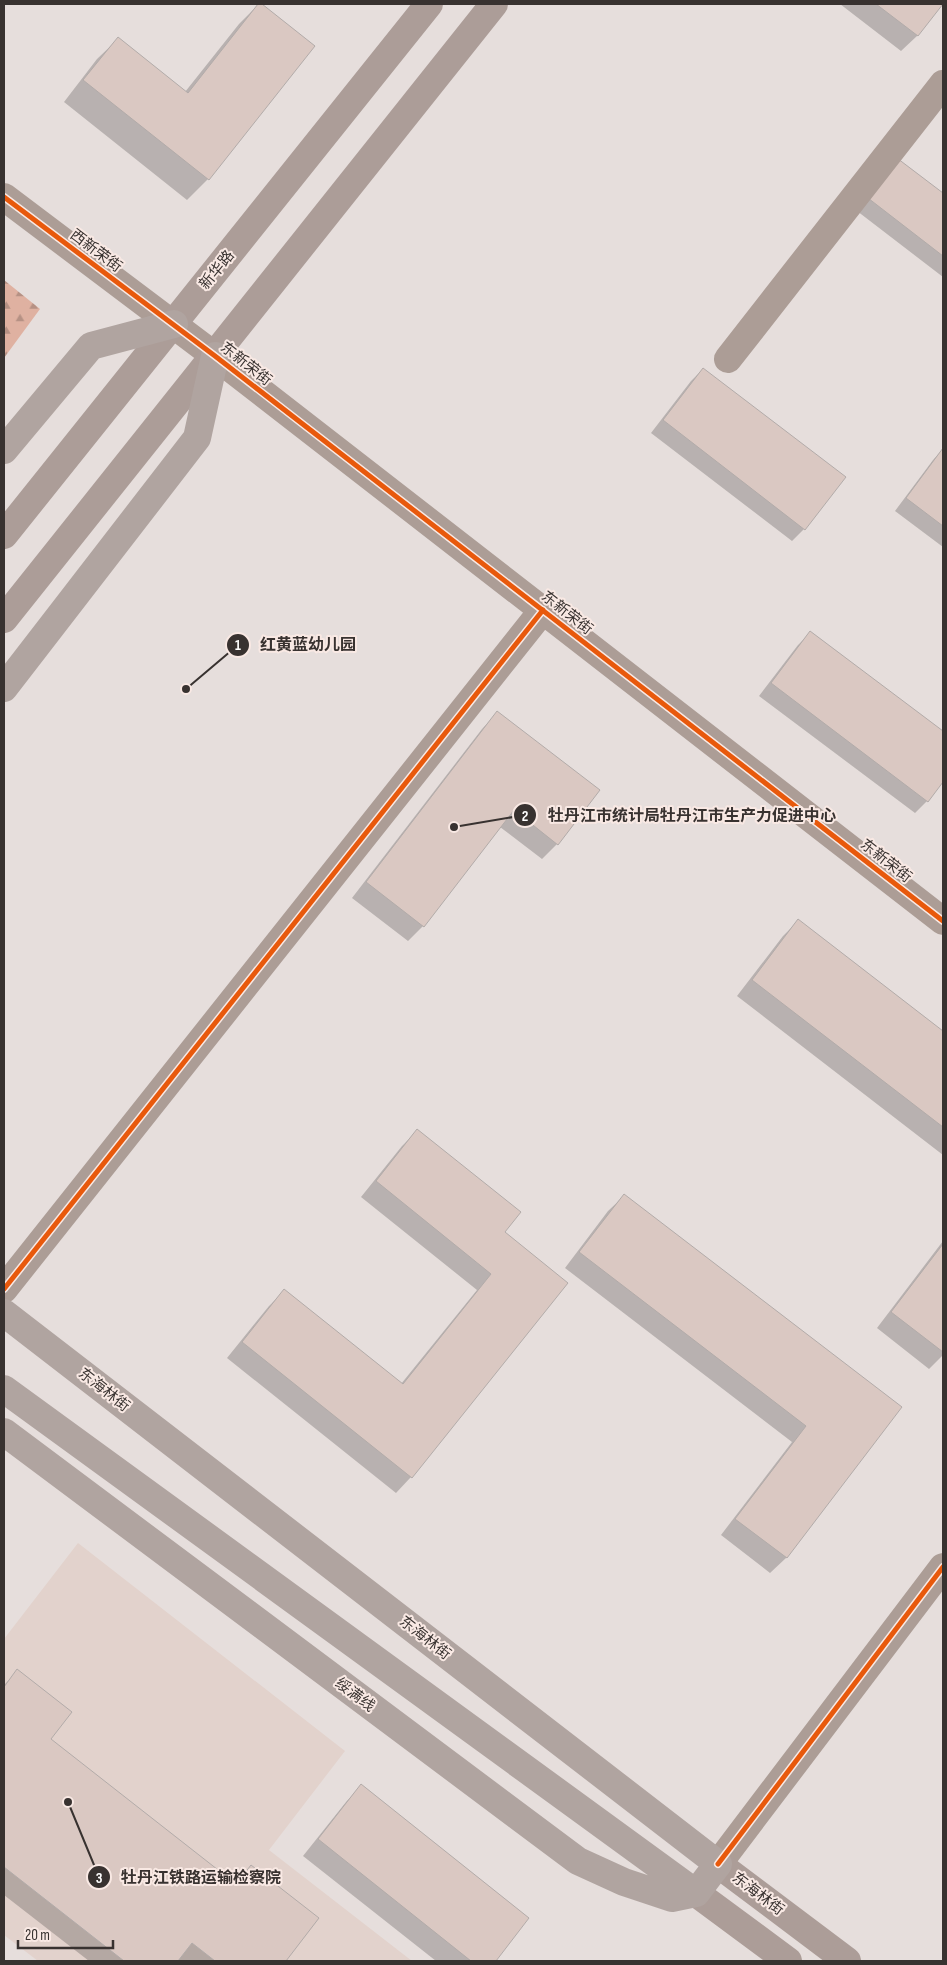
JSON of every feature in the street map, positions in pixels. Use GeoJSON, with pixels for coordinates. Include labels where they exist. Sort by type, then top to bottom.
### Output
{"type":"FeatureCollection","features":[{"type":"Feature","properties":{"kind":"highway"},"geometry":{"type":"LineString","coordinates":[[4,450],[91,346],[174,324]]}},
{"type":"Feature","properties":{"kind":"highway"},"geometry":{"type":"LineString","coordinates":[[4,688],[198,438],[215,356]]}},
{"type":"Feature","properties":{"kind":"highway","name":"东海林街"},"geometry":{"type":"LineString","coordinates":[[4,1313],[718,1864]]}},
{"type":"Feature","properties":{"kind":"highway"},"geometry":{"type":"LineString","coordinates":[[4,1389],[696,1893],[718,1864]]}},
{"type":"Feature","properties":{"kind":"highway","name":"绥满线"},"geometry":{"type":"LineString","coordinates":[[4,1432],[578,1861],[624,1882],[672,1898],[696,1893]]}},
{"type":"Feature","properties":{"kind":"main road"},"geometry":{"type":"LineString","coordinates":[[4,619],[494,4]]}},
{"type":"Feature","properties":{"kind":"main road","name":"新华路"},"geometry":{"type":"LineString","coordinates":[[4,535],[174,324],[423,9]]}},
{"type":"Feature","properties":{"kind":"main road","name":"东海林街"},"geometry":{"type":"LineString","coordinates":[[718,1864],[847,1961]]}},
{"type":"Feature","properties":{"kind":"main road"},"geometry":{"type":"LineString","coordinates":[[696,1893],[788,1961]]}},
{"type":"Feature","properties":{"kind":"street"},"geometry":{"type":"LineString","coordinates":[[728,358],[943,84]]}},
{"type":"Feature","properties":{"kind":"street","name":"西新荣街"},"geometry":{"type":"LineString","coordinates":[[4,197],[174,324]]}},
{"type":"Feature","properties":{"kind":"street","name":"东新荣街"},"geometry":{"type":"LineString","coordinates":[[174,324],[943,922]]}},
{"type":"Feature","properties":{"kind":"street"},"geometry":{"type":"LineString","coordinates":[[4,1288],[544,610]]}},
{"type":"Feature","properties":{"kind":"street"},"geometry":{"type":"LineString","coordinates":[[718,1864],[943,1568]]}},
{"type":"Feature","properties":{"kind":"shaded area"},"geometry":{"type":"Polygon","coordinates":[[[78,1543],[345,1751],[269,1850],[412,1961],[38,1961],[4,1935],[4,1639],[78,1543]]]}},
{"type":"Feature","properties":{"kind":"green space"},"geometry":{"type":"Polygon","coordinates":[[[4,280],[40,309],[4,358],[4,280]]]}},
{"type":"Feature","properties":{"kind":"building"},"geometry":{"type":"Polygon","coordinates":[[[258,4],[262,4],[315,46],[209,180],[83,80],[118,37],[188,93],[258,4]]]}},
{"type":"Feature","properties":{"kind":"building"},"geometry":{"type":"Polygon","coordinates":[[[876,4],[943,4],[918,36],[876,4]]]}},
{"type":"Feature","properties":{"kind":"building"},"geometry":{"type":"Polygon","coordinates":[[[885,149],[943,193],[943,256],[855,188],[885,149]]]}},
{"type":"Feature","properties":{"kind":"building"},"geometry":{"type":"Polygon","coordinates":[[[703,368],[846,477],[805,530],[663,420],[703,368]]]}},
{"type":"Feature","properties":{"kind":"building"},"geometry":{"type":"Polygon","coordinates":[[[943,448],[943,526],[906,498],[943,448]]]}},
{"type":"Feature","properties":{"kind":"building"},"geometry":{"type":"Polygon","coordinates":[[[810,631],[943,731],[943,782],[928,802],[771,683],[810,631]]]}},
{"type":"Feature","properties":{"kind":"building"},"geometry":{"type":"Polygon","coordinates":[[[497,711],[600,790],[558,845],[514,810],[424,927],[366,882],[497,711]]]}},
{"type":"Feature","properties":{"kind":"building"},"geometry":{"type":"Polygon","coordinates":[[[798,919],[943,1031],[943,1127],[752,980],[798,919]]]}},
{"type":"Feature","properties":{"kind":"building"},"geometry":{"type":"Polygon","coordinates":[[[417,1129],[521,1212],[505,1232],[568,1283],[412,1478],[242,1342],[284,1289],[403,1384],[491,1274],[376,1181],[417,1129]]]}},
{"type":"Feature","properties":{"kind":"building"},"geometry":{"type":"Polygon","coordinates":[[[624,1194],[902,1407],[787,1558],[735,1519],[806,1426],[579,1252],[624,1194]]]}},
{"type":"Feature","properties":{"kind":"building"},"geometry":{"type":"Polygon","coordinates":[[[943,1244],[943,1352],[891,1312],[943,1244]]]}},
{"type":"Feature","properties":{"kind":"building"},"geometry":{"type":"Polygon","coordinates":[[[17,1669],[72,1712],[51,1739],[236,1884],[251,1865],[319,1918],[286,1961],[215,1961],[192,1943],[178,1961],[124,1961],[4,1867],[4,1687],[17,1669]]]}},
{"type":"Feature","properties":{"kind":"building"},"geometry":{"type":"Polygon","coordinates":[[[361,1784],[529,1918],[496,1961],[471,1961],[318,1839],[361,1784]]]}},
{"type":"Feature","properties":{"kind":"cycle path"},"geometry":{"type":"LineString","coordinates":[[4,197],[215,356],[943,921]]}},
{"type":"Feature","properties":{"kind":"cycle path"},"geometry":{"type":"LineString","coordinates":[[4,1289],[543,610]]}},
{"type":"Feature","properties":{"kind":"cycle path"},"geometry":{"type":"LineString","coordinates":[[718,1864],[943,1567]]}},
{"type":"Feature","properties":{"kind":"place","name":"红黄蓝幼儿园"},"geometry":{"type":"Point","coordinates":[186,689]}},
{"type":"Feature","properties":{"kind":"place","name":"牡丹江市统计局牡丹江市生产力促进中心"},"geometry":{"type":"Point","coordinates":[454,827]}},
{"type":"Feature","properties":{"kind":"place","name":"牡丹江铁路运输检察院"},"geometry":{"type":"Point","coordinates":[68,1802]}}]}
